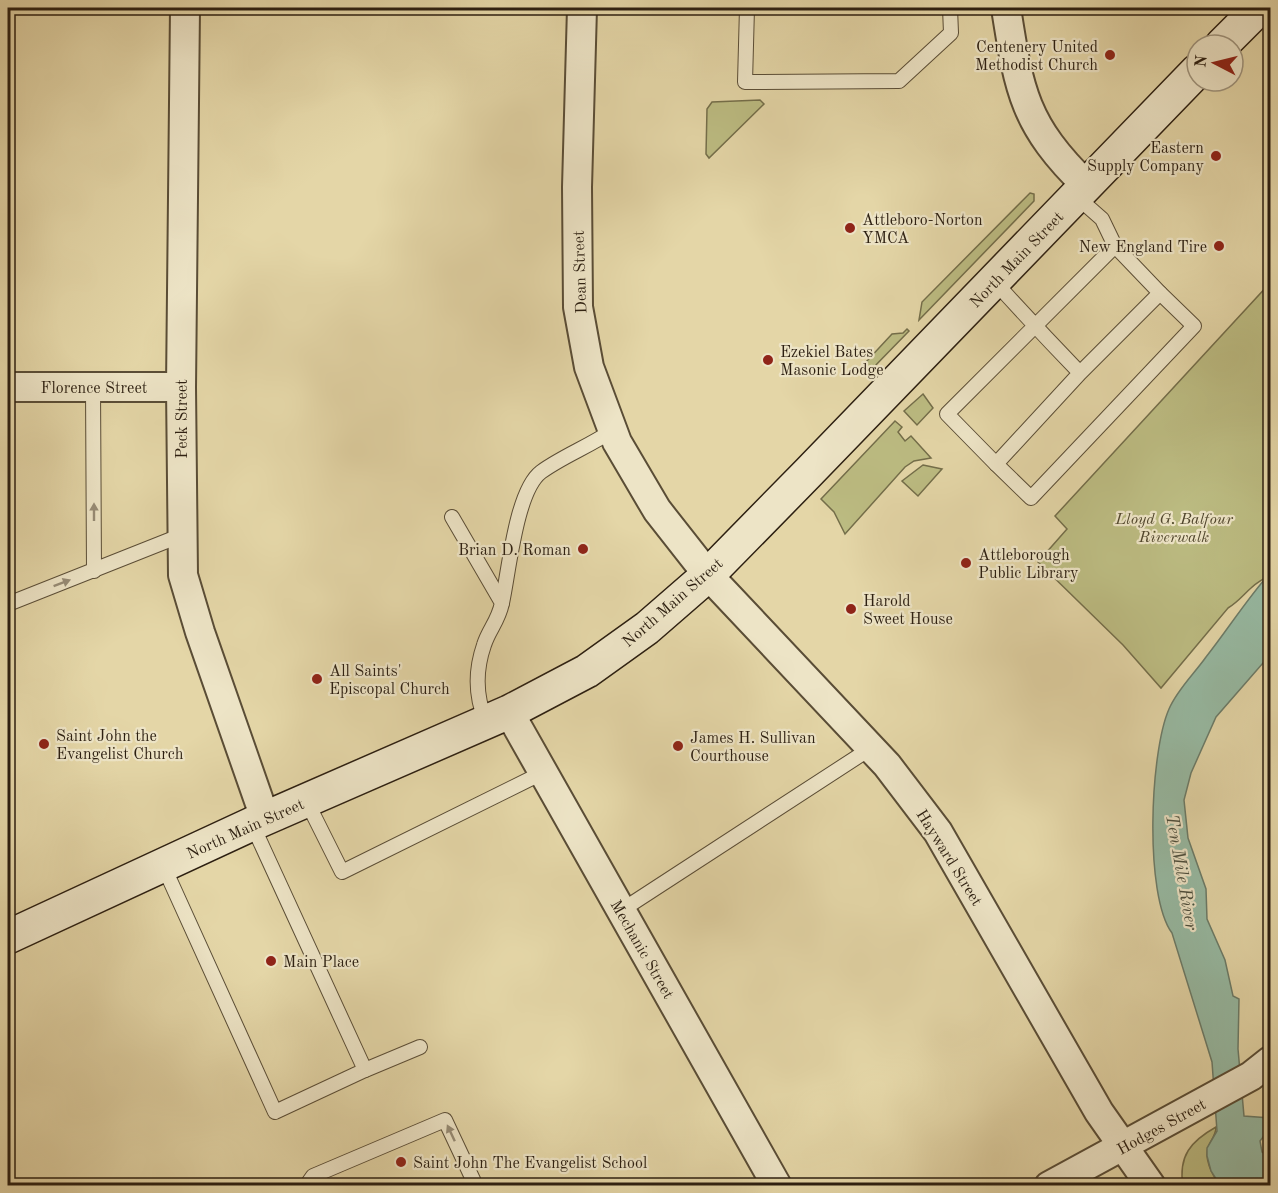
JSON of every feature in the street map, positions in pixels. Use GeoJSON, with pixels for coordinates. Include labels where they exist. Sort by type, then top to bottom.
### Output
{"type":"FeatureCollection","features":[{"type":"Feature","properties":{"kind":"main road"},"geometry":{"type":"LineString","coordinates":[[1234,33],[1259,8]]}},
{"type":"Feature","properties":{"kind":"main road","name":"North Main Street"},"geometry":{"type":"LineString","coordinates":[[8,937],[258,821],[498,717],[587,671],[647,628],[708,575],[995,282],[1185,84]]}},
{"type":"Feature","properties":{"kind":"street","name":"Peck Street"},"geometry":{"type":"LineString","coordinates":[[185,8],[181,387],[183,575],[258,821]]}},
{"type":"Feature","properties":{"kind":"street","name":"Dean Street"},"geometry":{"type":"LineString","coordinates":[[582,8],[577,187],[578,307],[589,367],[613,430],[657,510],[708,575]]}},
{"type":"Feature","properties":{"kind":"street"},"geometry":{"type":"LineString","coordinates":[[1006,8],[1022,97],[1035,124],[1082,191]]}},
{"type":"Feature","properties":{"kind":"street","name":"Florence Street"},"geometry":{"type":"LineString","coordinates":[[8,387],[181,387]]}},
{"type":"Feature","properties":{"kind":"street","name":"Hayward Street"},"geometry":{"type":"LineString","coordinates":[[708,575],[871,748],[945,843],[1099,1112],[1151,1185]]}},
{"type":"Feature","properties":{"kind":"street","name":"Mechanic Street"},"geometry":{"type":"LineString","coordinates":[[498,717],[542,772],[777,1185]]}},
{"type":"Feature","properties":{"kind":"street","name":"Hodges Street"},"geometry":{"type":"LineString","coordinates":[[1049,1185],[1123,1147],[1261,1069]]}},
{"type":"Feature","properties":{"kind":"lane"},"geometry":{"type":"LineString","coordinates":[[747,8],[745,82],[899,81],[951,33],[950,8]]}},
{"type":"Feature","properties":{"kind":"lane"},"geometry":{"type":"LineString","coordinates":[[1082,191],[1102,219],[1115,246],[1194,326],[1031,498],[947,414],[1115,246]]}},
{"type":"Feature","properties":{"kind":"lane"},"geometry":{"type":"LineString","coordinates":[[995,282],[1080,373]]}},
{"type":"Feature","properties":{"kind":"lane"},"geometry":{"type":"LineString","coordinates":[[996,464],[1080,373],[1160,293]]}},
{"type":"Feature","properties":{"kind":"lane"},"geometry":{"type":"LineString","coordinates":[[93,387],[94,571]]}},
{"type":"Feature","properties":{"kind":"lane"},"geometry":{"type":"LineString","coordinates":[[498,717],[478,702],[478,677],[484,644],[499,620],[521,503],[528,487],[540,472],[613,430]]}},
{"type":"Feature","properties":{"kind":"lane"},"geometry":{"type":"LineString","coordinates":[[452,517],[502,603]]}},
{"type":"Feature","properties":{"kind":"lane"},"geometry":{"type":"LineString","coordinates":[[8,604],[182,535]]}},
{"type":"Feature","properties":{"kind":"lane"},"geometry":{"type":"LineString","coordinates":[[621,910],[871,748]]}},
{"type":"Feature","properties":{"kind":"lane"},"geometry":{"type":"LineString","coordinates":[[306,800],[342,872],[542,772]]}},
{"type":"Feature","properties":{"kind":"lane"},"geometry":{"type":"LineString","coordinates":[[258,821],[365,1070]]}},
{"type":"Feature","properties":{"kind":"lane"},"geometry":{"type":"LineString","coordinates":[[163,865],[275,1112],[420,1047]]}},
{"type":"Feature","properties":{"kind":"lane"},"geometry":{"type":"LineString","coordinates":[[306,1185],[313,1176],[445,1120],[476,1185]]}},
{"type":"Feature","properties":{"kind":"green space"},"geometry":{"type":"Polygon","coordinates":[[[760,100],[764,104],[709,158],[706,154],[707,109],[712,102],[760,100]]]}},
{"type":"Feature","properties":{"kind":"green space"},"geometry":{"type":"Polygon","coordinates":[[[1030,193],[1034,194],[1034,201],[919,320],[922,302],[1030,193]]]}},
{"type":"Feature","properties":{"kind":"green space","name":"Lloyd G. Balfour Riverwalk"},"geometry":{"type":"Polygon","coordinates":[[[1270,283],[1270,573],[1228,608],[1161,688],[1123,645],[1038,562],[1067,529],[1055,516],[1270,283]]]}},
{"type":"Feature","properties":{"kind":"green space"},"geometry":{"type":"Polygon","coordinates":[[[907,329],[909,331],[870,371],[865,363],[892,334],[903,333],[907,329]]]}},
{"type":"Feature","properties":{"kind":"green space"},"geometry":{"type":"Polygon","coordinates":[[[923,394],[933,408],[917,425],[904,411],[923,394]]]}},
{"type":"Feature","properties":{"kind":"green space"},"geometry":{"type":"Polygon","coordinates":[[[895,421],[902,427],[898,432],[905,441],[911,436],[931,458],[914,461],[905,467],[845,534],[834,512],[821,499],[895,421]]]}},
{"type":"Feature","properties":{"kind":"green space"},"geometry":{"type":"Polygon","coordinates":[[[923,465],[942,469],[918,496],[902,481],[923,465]]]}},
{"type":"Feature","properties":{"kind":"green space"},"geometry":{"type":"Polygon","coordinates":[[[1216,1127],[1207,1155],[1211,1171],[1220,1185],[1183,1186],[1183,1166],[1188,1150],[1216,1127]]]}},
{"type":"Feature","properties":{"kind":"water","name":"Ten Mile River"},"geometry":{"type":"Polygon","coordinates":[[[1270,573],[1270,655],[1216,717],[1191,773],[1184,800],[1188,838],[1206,889],[1207,919],[1225,960],[1233,996],[1239,999],[1238,1049],[1244,1116],[1270,1118],[1270,1128],[1260,1141],[1262,1152],[1270,1157],[1270,1185],[1220,1185],[1211,1171],[1207,1156],[1207,1148],[1217,1131],[1212,1062],[1172,933],[1163,914],[1157,888],[1154,857],[1154,789],[1163,729],[1172,702],[1270,573]]]}},
{"type":"Feature","properties":{"kind":"place","name":"Centenery United Methodist Church"},"geometry":{"type":"Point","coordinates":[1110,55]}},
{"type":"Feature","properties":{"kind":"place","name":"Eastern Supply Company"},"geometry":{"type":"Point","coordinates":[1216,156]}},
{"type":"Feature","properties":{"kind":"place","name":"Attleboro-Norton YMCA"},"geometry":{"type":"Point","coordinates":[850,228]}},
{"type":"Feature","properties":{"kind":"place","name":"New England Tire"},"geometry":{"type":"Point","coordinates":[1219,246]}},
{"type":"Feature","properties":{"kind":"place","name":"Ezekiel Bates Masonic Lodge"},"geometry":{"type":"Point","coordinates":[768,360]}},
{"type":"Feature","properties":{"kind":"place","name":"Brian D. Roman"},"geometry":{"type":"Point","coordinates":[583,549]}},
{"type":"Feature","properties":{"kind":"place","name":"Attleborough Public Library"},"geometry":{"type":"Point","coordinates":[966,563]}},
{"type":"Feature","properties":{"kind":"place","name":"Harold Sweet House"},"geometry":{"type":"Point","coordinates":[851,609]}},
{"type":"Feature","properties":{"kind":"place","name":"All Saints' Episcopal Church"},"geometry":{"type":"Point","coordinates":[317,679]}},
{"type":"Feature","properties":{"kind":"place","name":"Saint John the Evangelist Church"},"geometry":{"type":"Point","coordinates":[44,744]}},
{"type":"Feature","properties":{"kind":"place","name":"James H. Sullivan Courthouse"},"geometry":{"type":"Point","coordinates":[678,746]}},
{"type":"Feature","properties":{"kind":"place","name":"Main Place"},"geometry":{"type":"Point","coordinates":[271,961]}},
{"type":"Feature","properties":{"kind":"place","name":"Saint John The Evangelist School"},"geometry":{"type":"Point","coordinates":[401,1162]}}]}
